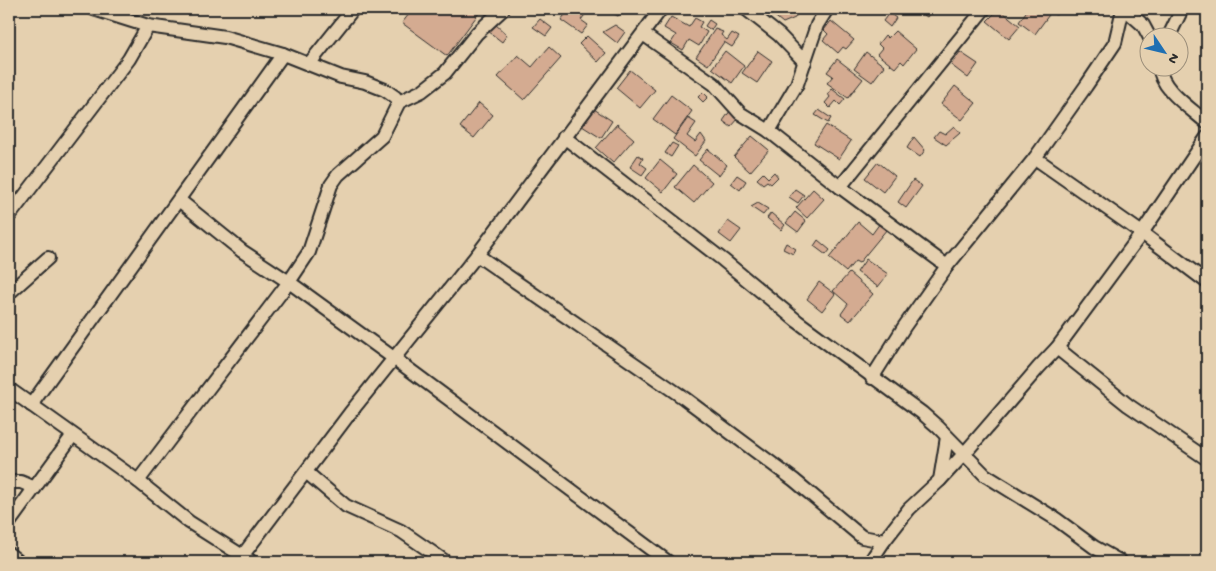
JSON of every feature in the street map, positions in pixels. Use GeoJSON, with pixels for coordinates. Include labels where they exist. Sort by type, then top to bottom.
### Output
{"type":"FeatureCollection","features":[{"type":"Feature","properties":{"kind":"street"},"geometry":{"type":"LineString","coordinates":[[94,9],[148,26],[225,36],[283,54],[341,77],[365,82],[385,90],[399,102]]}},
{"type":"Feature","properties":{"kind":"street"},"geometry":{"type":"LineString","coordinates":[[308,64],[353,9]]}},
{"type":"Feature","properties":{"kind":"street"},"geometry":{"type":"LineString","coordinates":[[138,481],[290,282],[309,252],[331,185],[338,174],[382,136],[399,102],[422,91],[445,73],[477,33],[503,9]]}},
{"type":"Feature","properties":{"kind":"street"},"geometry":{"type":"LineString","coordinates":[[9,389],[138,481],[189,522],[248,559],[306,472],[477,255],[661,9]]}},
{"type":"Feature","properties":{"kind":"street"},"geometry":{"type":"LineString","coordinates":[[746,9],[779,34],[805,62]]}},
{"type":"Feature","properties":{"kind":"street"},"geometry":{"type":"LineString","coordinates":[[769,131],[797,84],[817,25],[826,9]]}},
{"type":"Feature","properties":{"kind":"street"},"geometry":{"type":"LineString","coordinates":[[840,187],[984,9]]}},
{"type":"Feature","properties":{"kind":"street"},"geometry":{"type":"LineString","coordinates":[[872,378],[904,327],[947,266],[1035,158],[1110,51],[1124,9],[1144,28]]}},
{"type":"Feature","properties":{"kind":"street"},"geometry":{"type":"LineString","coordinates":[[1173,28],[1182,9]]}},
{"type":"Feature","properties":{"kind":"street"},"geometry":{"type":"LineString","coordinates":[[10,215],[129,59],[148,26]]}},
{"type":"Feature","properties":{"kind":"street"},"geometry":{"type":"LineString","coordinates":[[643,34],[714,84],[740,113],[769,131],[840,187],[947,266]]}},
{"type":"Feature","properties":{"kind":"street"},"geometry":{"type":"LineString","coordinates":[[31,405],[283,54]]}},
{"type":"Feature","properties":{"kind":"street"},"geometry":{"type":"LineString","coordinates":[[1163,78],[1168,88],[1207,122]]}},
{"type":"Feature","properties":{"kind":"street"},"geometry":{"type":"LineString","coordinates":[[564,137],[723,260],[796,321],[922,413],[985,475],[1056,519],[1094,547],[1121,562]]}},
{"type":"Feature","properties":{"kind":"street"},"geometry":{"type":"LineString","coordinates":[[870,561],[909,509],[964,454],[1057,348],[1142,233],[1207,137]]}},
{"type":"Feature","properties":{"kind":"street"},"geometry":{"type":"LineString","coordinates":[[1035,158],[1142,233],[1207,282]]}},
{"type":"Feature","properties":{"kind":"street"},"geometry":{"type":"LineString","coordinates":[[179,200],[242,251],[290,282],[668,562]]}},
{"type":"Feature","properties":{"kind":"street"},"geometry":{"type":"LineString","coordinates":[[477,255],[684,398],[794,480],[862,537],[870,561]]}},
{"type":"Feature","properties":{"kind":"street"},"geometry":{"type":"LineString","coordinates":[[9,293],[48,258]]}},
{"type":"Feature","properties":{"kind":"street"},"geometry":{"type":"LineString","coordinates":[[1057,348],[1128,405],[1207,459]]}},
{"type":"Feature","properties":{"kind":"street"},"geometry":{"type":"LineString","coordinates":[[9,523],[73,435]]}},
{"type":"Feature","properties":{"kind":"street"},"geometry":{"type":"LineString","coordinates":[[940,480],[947,437]]}},
{"type":"Feature","properties":{"kind":"street"},"geometry":{"type":"LineString","coordinates":[[306,472],[346,506],[401,531],[446,562]]}},
{"type":"Feature","properties":{"kind":"street"},"geometry":{"type":"LineString","coordinates":[[9,482],[21,482],[35,488]]}},
{"type":"Feature","properties":{"kind":"street"},"geometry":{"type":"LineString","coordinates":[[862,537],[884,540]]}},
{"type":"Feature","properties":{"kind":"street"},"geometry":{"type":"LineString","coordinates":[[9,554],[20,562]]}},
{"type":"Feature","properties":{"kind":"building"},"geometry":{"type":"Polygon","coordinates":[[[413,9],[482,9],[447,56],[402,23],[413,9]]]}},
{"type":"Feature","properties":{"kind":"building"},"geometry":{"type":"Polygon","coordinates":[[[578,9],[587,12],[581,20],[588,25],[581,34],[561,20],[567,12],[572,16],[578,9]]]}},
{"type":"Feature","properties":{"kind":"building"},"geometry":{"type":"Polygon","coordinates":[[[608,9],[625,9],[618,16],[608,9]]]}},
{"type":"Feature","properties":{"kind":"building"},"geometry":{"type":"Polygon","coordinates":[[[766,9],[799,9],[795,18],[783,23],[766,9]]]}},
{"type":"Feature","properties":{"kind":"building"},"geometry":{"type":"Polygon","coordinates":[[[915,9],[933,9],[927,17],[915,9]]]}},
{"type":"Feature","properties":{"kind":"building"},"geometry":{"type":"Polygon","coordinates":[[[999,9],[1020,26],[1009,39],[987,21],[999,9]]]}},
{"type":"Feature","properties":{"kind":"building"},"geometry":{"type":"Polygon","coordinates":[[[1028,9],[1061,9],[1056,15],[1051,12],[1035,34],[1019,22],[1028,9]]]}},
{"type":"Feature","properties":{"kind":"building"},"geometry":{"type":"Polygon","coordinates":[[[889,13],[896,18],[890,27],[883,21],[889,13]]]}},
{"type":"Feature","properties":{"kind":"building"},"geometry":{"type":"Polygon","coordinates":[[[671,17],[689,27],[695,18],[702,22],[699,27],[707,32],[699,46],[689,40],[683,50],[671,43],[676,35],[664,28],[671,17]]]}},
{"type":"Feature","properties":{"kind":"building"},"geometry":{"type":"Polygon","coordinates":[[[540,19],[552,28],[546,36],[533,27],[540,19]]]}},
{"type":"Feature","properties":{"kind":"building"},"geometry":{"type":"Polygon","coordinates":[[[709,20],[715,24],[711,30],[705,26],[709,20]]]}},
{"type":"Feature","properties":{"kind":"building"},"geometry":{"type":"Polygon","coordinates":[[[831,21],[854,40],[846,49],[843,47],[838,53],[823,40],[828,34],[824,30],[831,21]]]}},
{"type":"Feature","properties":{"kind":"building"},"geometry":{"type":"Polygon","coordinates":[[[494,23],[507,35],[502,42],[488,31],[494,23]]]}},
{"type":"Feature","properties":{"kind":"building"},"geometry":{"type":"Polygon","coordinates":[[[615,25],[625,32],[617,43],[603,32],[615,25]]]}},
{"type":"Feature","properties":{"kind":"building"},"geometry":{"type":"Polygon","coordinates":[[[715,29],[723,32],[721,35],[727,40],[732,33],[739,37],[732,47],[724,42],[708,65],[696,57],[715,29]]]}},
{"type":"Feature","properties":{"kind":"building"},"geometry":{"type":"Polygon","coordinates":[[[895,31],[916,49],[904,64],[901,61],[895,68],[877,54],[882,48],[878,44],[885,35],[888,38],[895,31]]]}},
{"type":"Feature","properties":{"kind":"building"},"geometry":{"type":"Polygon","coordinates":[[[587,36],[606,53],[598,62],[579,44],[587,36]]]}},
{"type":"Feature","properties":{"kind":"building"},"geometry":{"type":"Polygon","coordinates":[[[549,47],[561,58],[524,100],[498,77],[518,55],[532,67],[549,47]]]}},
{"type":"Feature","properties":{"kind":"building"},"geometry":{"type":"Polygon","coordinates":[[[725,51],[744,66],[732,83],[712,68],[725,51]]]}},
{"type":"Feature","properties":{"kind":"building"},"geometry":{"type":"Polygon","coordinates":[[[758,51],[772,61],[757,83],[742,73],[758,51]]]}},
{"type":"Feature","properties":{"kind":"building"},"geometry":{"type":"Polygon","coordinates":[[[866,52],[884,66],[872,82],[854,69],[866,52]]]}},
{"type":"Feature","properties":{"kind":"building"},"geometry":{"type":"Polygon","coordinates":[[[960,52],[978,64],[968,78],[951,65],[960,52]]]}},
{"type":"Feature","properties":{"kind":"building"},"geometry":{"type":"Polygon","coordinates":[[[837,59],[863,79],[848,98],[827,83],[833,76],[827,72],[837,59]]]}},
{"type":"Feature","properties":{"kind":"building"},"geometry":{"type":"Polygon","coordinates":[[[630,70],[655,90],[640,108],[616,88],[630,70]]]}},
{"type":"Feature","properties":{"kind":"building"},"geometry":{"type":"Polygon","coordinates":[[[955,86],[976,103],[962,120],[941,104],[955,86]]]}},
{"type":"Feature","properties":{"kind":"building"},"geometry":{"type":"Polygon","coordinates":[[[832,89],[845,99],[840,105],[836,101],[830,108],[825,103],[830,97],[828,94],[832,89]]]}},
{"type":"Feature","properties":{"kind":"building"},"geometry":{"type":"Polygon","coordinates":[[[703,92],[708,97],[703,102],[698,97],[703,92]]]}},
{"type":"Feature","properties":{"kind":"building"},"geometry":{"type":"Polygon","coordinates":[[[671,95],[692,111],[675,135],[653,119],[671,95]]]}},
{"type":"Feature","properties":{"kind":"building"},"geometry":{"type":"Polygon","coordinates":[[[479,103],[493,115],[474,138],[460,127],[479,103]]]}},
{"type":"Feature","properties":{"kind":"building"},"geometry":{"type":"Polygon","coordinates":[[[594,109],[612,121],[601,138],[582,126],[594,109]]]}},
{"type":"Feature","properties":{"kind":"building"},"geometry":{"type":"Polygon","coordinates":[[[819,110],[831,118],[828,123],[815,115],[819,110]]]}},
{"type":"Feature","properties":{"kind":"building"},"geometry":{"type":"Polygon","coordinates":[[[730,111],[739,118],[731,127],[723,121],[730,111]]]}},
{"type":"Feature","properties":{"kind":"building"},"geometry":{"type":"Polygon","coordinates":[[[688,118],[696,123],[687,136],[695,142],[701,134],[706,141],[695,156],[673,139],[688,118]]]}},
{"type":"Feature","properties":{"kind":"building"},"geometry":{"type":"Polygon","coordinates":[[[617,124],[634,139],[613,163],[596,148],[617,124]]]}},
{"type":"Feature","properties":{"kind":"building"},"geometry":{"type":"Polygon","coordinates":[[[826,125],[851,141],[839,159],[814,143],[826,125]]]}},
{"type":"Feature","properties":{"kind":"building"},"geometry":{"type":"Polygon","coordinates":[[[954,126],[960,133],[946,145],[934,137],[939,131],[945,134],[954,126]]]}},
{"type":"Feature","properties":{"kind":"building"},"geometry":{"type":"Polygon","coordinates":[[[752,136],[769,150],[750,172],[734,157],[752,136]]]}},
{"type":"Feature","properties":{"kind":"building"},"geometry":{"type":"Polygon","coordinates":[[[914,137],[925,150],[920,157],[907,148],[914,137]]]}},
{"type":"Feature","properties":{"kind":"building"},"geometry":{"type":"Polygon","coordinates":[[[672,143],[678,146],[671,157],[665,153],[672,143]]]}},
{"type":"Feature","properties":{"kind":"building"},"geometry":{"type":"Polygon","coordinates":[[[708,149],[727,165],[719,176],[699,160],[708,149]]]}},
{"type":"Feature","properties":{"kind":"building"},"geometry":{"type":"Polygon","coordinates":[[[638,155],[643,158],[640,163],[647,168],[642,175],[630,167],[638,155]]]}},
{"type":"Feature","properties":{"kind":"building"},"geometry":{"type":"Polygon","coordinates":[[[660,160],[677,174],[663,192],[646,178],[660,160]]]}},
{"type":"Feature","properties":{"kind":"building"},"geometry":{"type":"Polygon","coordinates":[[[878,162],[895,176],[883,192],[865,178],[878,162]]]}},
{"type":"Feature","properties":{"kind":"building"},"geometry":{"type":"Polygon","coordinates":[[[693,165],[712,182],[694,203],[675,187],[693,165]]]}},
{"type":"Feature","properties":{"kind":"building"},"geometry":{"type":"Polygon","coordinates":[[[774,172],[778,177],[771,184],[767,181],[763,184],[757,179],[763,173],[768,178],[774,172]]]}},
{"type":"Feature","properties":{"kind":"building"},"geometry":{"type":"Polygon","coordinates":[[[737,175],[746,181],[740,190],[731,183],[737,175]]]}},
{"type":"Feature","properties":{"kind":"building"},"geometry":{"type":"Polygon","coordinates":[[[913,180],[922,186],[906,208],[898,202],[913,180]]]}},
{"type":"Feature","properties":{"kind":"building"},"geometry":{"type":"Polygon","coordinates":[[[795,189],[804,195],[798,203],[789,197],[795,189]]]}},
{"type":"Feature","properties":{"kind":"building"},"geometry":{"type":"Polygon","coordinates":[[[813,189],[824,199],[807,218],[796,208],[813,189]]]}},
{"type":"Feature","properties":{"kind":"building"},"geometry":{"type":"Polygon","coordinates":[[[758,203],[768,209],[763,215],[751,207],[758,203]]]}},
{"type":"Feature","properties":{"kind":"building"},"geometry":{"type":"Polygon","coordinates":[[[795,212],[806,221],[798,232],[786,223],[795,212]]]}},
{"type":"Feature","properties":{"kind":"building"},"geometry":{"type":"Polygon","coordinates":[[[771,213],[785,225],[781,230],[767,218],[771,213]]]}},
{"type":"Feature","properties":{"kind":"building"},"geometry":{"type":"Polygon","coordinates":[[[728,221],[741,230],[731,243],[719,234],[728,221]]]}},
{"type":"Feature","properties":{"kind":"building"},"geometry":{"type":"Polygon","coordinates":[[[858,222],[872,234],[880,223],[887,229],[859,263],[855,261],[846,272],[829,258],[858,222]]]}},
{"type":"Feature","properties":{"kind":"building"},"geometry":{"type":"Polygon","coordinates":[[[818,240],[830,250],[826,255],[814,246],[818,240]]]}},
{"type":"Feature","properties":{"kind":"building"},"geometry":{"type":"Polygon","coordinates":[[[786,243],[796,249],[793,254],[783,249],[786,243]]]}},
{"type":"Feature","properties":{"kind":"building"},"geometry":{"type":"Polygon","coordinates":[[[866,259],[888,274],[878,287],[857,272],[866,259]]]}},
{"type":"Feature","properties":{"kind":"building"},"geometry":{"type":"Polygon","coordinates":[[[849,273],[873,294],[850,321],[841,314],[848,304],[833,291],[849,273]]]}},
{"type":"Feature","properties":{"kind":"building"},"geometry":{"type":"Polygon","coordinates":[[[819,282],[835,294],[822,311],[807,299],[819,282]]]}}]}
